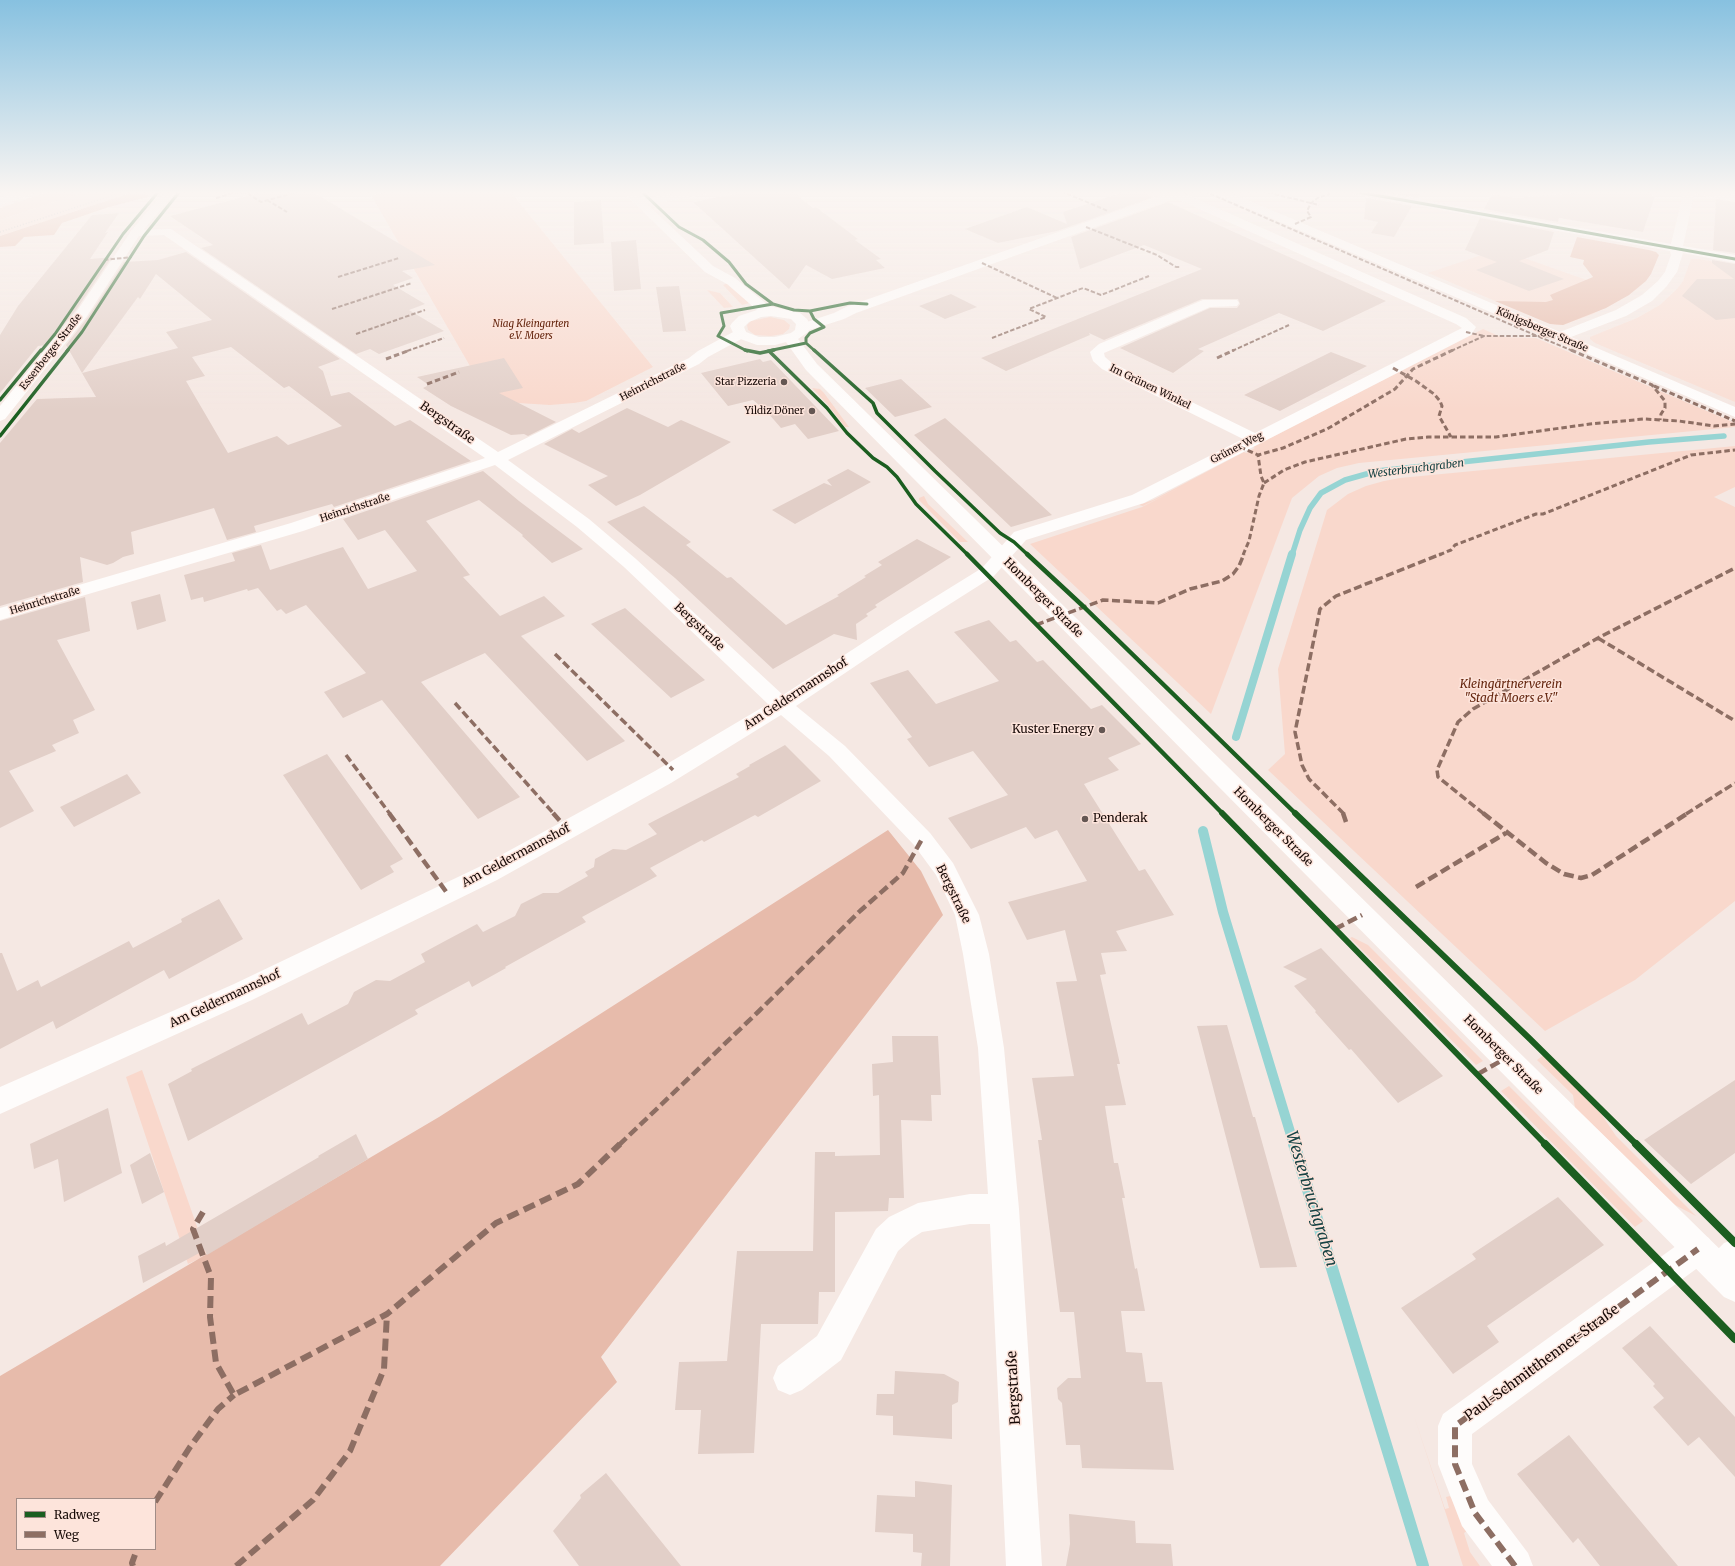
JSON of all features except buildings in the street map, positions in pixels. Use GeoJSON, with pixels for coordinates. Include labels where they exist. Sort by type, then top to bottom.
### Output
{"type":"FeatureCollection","features":[{"type":"Feature","properties":{"kind":"street","name":"Essenberger Straße"},"geometry":{"type":"LineString","coordinates":[[0,416],[82,313],[115,264]]}},
{"type":"Feature","properties":{"kind":"street","name":"Bergstraße"},"geometry":{"type":"LineString","coordinates":[[215,264],[497,459],[583,523],[630,563],[782,705],[837,751],[922,839],[945,870],[967,916],[976,954],[990,1048],[1004,1209],[1024,1566]]}},
{"type":"Feature","properties":{"kind":"street"},"geometry":{"type":"LineString","coordinates":[[703,264],[708,269],[731,281],[760,306],[771,312]]}},
{"type":"Feature","properties":{"kind":"street"},"geometry":{"type":"LineString","coordinates":[[790,338],[801,332],[803,328],[977,264]]}},
{"type":"Feature","properties":{"kind":"street","name":"Grüner Weg"},"geometry":{"type":"LineString","coordinates":[[1001,557],[1020,536],[1138,499],[1466,332],[1469,327],[1461,321],[1335,264]]}},
{"type":"Feature","properties":{"kind":"street","name":"Königsberger Straße"},"geometry":{"type":"LineString","coordinates":[[1389,264],[1735,412]]}},
{"type":"Feature","properties":{"kind":"street"},"geometry":{"type":"LineString","coordinates":[[1560,337],[1621,313],[1648,298],[1662,284],[1671,272],[1673,264]]}},
{"type":"Feature","properties":{"kind":"street"},"geometry":{"type":"LineString","coordinates":[[708,269],[715,284],[720,289]]}},
{"type":"Feature","properties":{"kind":"street"},"geometry":{"type":"LineString","coordinates":[[731,299],[741,309],[744,319]]}},
{"type":"Feature","properties":{"kind":"street","name":"Im Grünen Winkel"},"geometry":{"type":"LineString","coordinates":[[1232,303],[1208,303],[1104,347],[1097,352],[1098,358],[1107,366],[1254,439]]}},
{"type":"Feature","properties":{"kind":"street"},"geometry":{"type":"LineString","coordinates":[[740,334],[737,326],[744,319],[759,313],[771,312],[795,316],[850,310]]}},
{"type":"Feature","properties":{"kind":"street"},"geometry":{"type":"LineString","coordinates":[[795,316],[802,322],[803,328]]}},
{"type":"Feature","properties":{"kind":"street","name":"Heinrichstraße"},"geometry":{"type":"LineString","coordinates":[[0,614],[297,526],[412,489],[497,459],[694,360],[740,334]]}},
{"type":"Feature","properties":{"kind":"street","name":"Homberger Straße"},"geometry":{"type":"LineString","coordinates":[[740,334],[762,341],[811,367]]}},
{"type":"Feature","properties":{"kind":"street","name":"Heinrichstraße"},"geometry":{"type":"LineString","coordinates":[[694,360],[762,341],[790,338]]}},
{"type":"Feature","properties":{"kind":"street","name":"Homberger Straße"},"geometry":{"type":"LineString","coordinates":[[790,338],[811,367],[1001,557],[1722,1265]]}},
{"type":"Feature","properties":{"kind":"street","name":"Am Geldermannshof"},"geometry":{"type":"LineString","coordinates":[[0,1101],[243,992],[489,873],[663,777],[782,705],[905,624],[988,572],[1001,557]]}},
{"type":"Feature","properties":{"kind":"street"},"geometry":{"type":"LineString","coordinates":[[790,1378],[829,1348],[887,1240],[900,1228],[918,1218],[970,1209],[1004,1209]]}},
{"type":"Feature","properties":{"kind":"street","name":"Paul-Schmitthenner-Straße"},"geometry":{"type":"LineString","coordinates":[[1515,1566],[1475,1513],[1455,1464],[1455,1426],[1722,1265]]}},
{"type":"Feature","properties":{"kind":"shaded area"},"geometry":{"type":"Polygon","coordinates":[[[1454,264],[1542,264],[1629,295],[1593,314],[1563,325],[1556,325],[1428,273],[1454,264]]]}},
{"type":"Feature","properties":{"kind":"shaded area"},"geometry":{"type":"Polygon","coordinates":[[[1583,264],[1655,264],[1646,281],[1629,295],[1606,308],[1563,325],[1550,324],[1495,301],[1546,302],[1553,300],[1550,295],[1593,277],[1583,264]]]}},
{"type":"Feature","properties":{"kind":"shaded area"},"geometry":{"type":"Polygon","coordinates":[[[1689,264],[1735,265],[1735,402],[1595,343],[1590,339],[1590,337],[1637,318],[1660,305],[1677,289],[1683,281],[1689,264]]]}},
{"type":"Feature","properties":{"kind":"shaded area"},"geometry":{"type":"Polygon","coordinates":[[[888,830],[921,871],[943,915],[601,1357],[617,1382],[440,1566],[0,1566],[0,1376],[439,1117],[888,830]]]}},
{"type":"Feature","properties":{"kind":"green space","name":"Niag Kleingarten e.V. Moers"},"geometry":{"type":"Polygon","coordinates":[[[411,264],[569,264],[653,367],[586,401],[574,403],[550,405],[518,403],[485,392],[411,264]]]}},
{"type":"Feature","properties":{"kind":"green space"},"geometry":{"type":"Polygon","coordinates":[[[728,283],[750,303],[742,305],[723,285],[728,283]]]}},
{"type":"Feature","properties":{"kind":"green space"},"geometry":{"type":"Polygon","coordinates":[[[707,290],[720,293],[733,307],[724,308],[707,290]]]}},
{"type":"Feature","properties":{"kind":"green space"},"geometry":{"type":"Polygon","coordinates":[[[770,317],[784,320],[790,325],[789,329],[783,334],[771,336],[755,335],[748,330],[747,325],[751,321],[770,317]]]}},
{"type":"Feature","properties":{"kind":"green space"},"geometry":{"type":"Polygon","coordinates":[[[1483,329],[1501,337],[1536,338],[1735,423],[1735,427],[1359,463],[1337,468],[1319,476],[1292,498],[1211,714],[1030,544],[1142,507],[1179,488],[1143,506],[1139,505],[1153,500],[1244,452],[1246,453],[1255,448],[1253,447],[1483,329]]]}},
{"type":"Feature","properties":{"kind":"green space"},"geometry":{"type":"Polygon","coordinates":[[[812,388],[820,389],[824,393],[849,427],[845,427],[812,388]]]}},
{"type":"Feature","properties":{"kind":"green space","name":"Kleingärtnerverein \"Stadt Moers e.V.\""},"geometry":{"type":"Polygon","coordinates":[[[1735,446],[1735,487],[1714,497],[1735,507],[1735,901],[1635,980],[1545,1031],[1268,770],[1285,754],[1278,669],[1327,510],[1348,494],[1366,486],[1400,478],[1735,446]]]}},
{"type":"Feature","properties":{"kind":"green space"},"geometry":{"type":"Polygon","coordinates":[[[924,496],[928,504],[968,542],[960,542],[919,500],[919,498],[924,496]]]}},
{"type":"Feature","properties":{"kind":"green space"},"geometry":{"type":"Polygon","coordinates":[[[1352,937],[1368,945],[1483,1061],[1476,1065],[1350,938],[1352,937]]]}},
{"type":"Feature","properties":{"kind":"green space"},"geometry":{"type":"Polygon","coordinates":[[[1545,1054],[1592,1100],[1616,1136],[1696,1216],[1675,1205],[1575,1108],[1573,1095],[1537,1060],[1545,1054]]]}},
{"type":"Feature","properties":{"kind":"green space"},"geometry":{"type":"Polygon","coordinates":[[[142,1070],[207,1255],[188,1264],[126,1077],[142,1070]]]}},
{"type":"Feature","properties":{"kind":"green space"},"geometry":{"type":"Polygon","coordinates":[[[1509,1086],[1643,1221],[1635,1227],[1501,1091],[1509,1086]]]}},
{"type":"Feature","properties":{"kind":"green space"},"geometry":{"type":"Polygon","coordinates":[[[1414,1416],[1445,1509],[1449,1508],[1446,1497],[1450,1496],[1471,1528],[1464,1533],[1470,1552],[1480,1566],[1463,1566],[1414,1416]]]}},
{"type":"Feature","properties":{"kind":"waterway","name":"Westerbruchgraben"},"geometry":{"type":"LineString","coordinates":[[1292,555],[1300,530],[1310,508],[1321,493],[1345,480],[1377,471],[1649,442],[1724,436]]}},
{"type":"Feature","properties":{"kind":"waterway","name":"Westerbruchgraben"},"geometry":{"type":"LineString","coordinates":[[1236,737],[1292,554]]}},
{"type":"Feature","properties":{"kind":"waterway","name":"Westerbruchgraben"},"geometry":{"type":"LineString","coordinates":[[1203,831],[1223,912],[1294,1145]]}},
{"type":"Feature","properties":{"kind":"waterway","name":"Westerbruchgraben"},"geometry":{"type":"LineString","coordinates":[[1294,1144],[1423,1566]]}},
{"type":"Feature","properties":{"kind":"marked path"},"geometry":{"type":"LineString","coordinates":[[338,277],[379,264]]}},
{"type":"Feature","properties":{"kind":"marked path"},"geometry":{"type":"LineString","coordinates":[[984,264],[1057,298]]}},
{"type":"Feature","properties":{"kind":"marked path"},"geometry":{"type":"LineString","coordinates":[[1171,264],[1176,267],[1180,267]]}},
{"type":"Feature","properties":{"kind":"marked path"},"geometry":{"type":"LineString","coordinates":[[1372,264],[1537,336],[1560,337]]}},
{"type":"Feature","properties":{"kind":"marked path"},"geometry":{"type":"LineString","coordinates":[[992,338],[1046,317],[1029,309],[1083,288],[1101,295],[1149,276]]}},
{"type":"Feature","properties":{"kind":"marked path"},"geometry":{"type":"LineString","coordinates":[[332,309],[412,283]]}},
{"type":"Feature","properties":{"kind":"marked path"},"geometry":{"type":"LineString","coordinates":[[356,334],[425,310]]}},
{"type":"Feature","properties":{"kind":"marked path"},"geometry":{"type":"LineString","coordinates":[[1217,358],[1289,325]]}},
{"type":"Feature","properties":{"kind":"marked path"},"geometry":{"type":"LineString","coordinates":[[1466,332],[1484,336]]}},
{"type":"Feature","properties":{"kind":"marked path"},"geometry":{"type":"LineString","coordinates":[[1036,625],[1103,600],[1158,603],[1190,589],[1222,581],[1233,574],[1239,566],[1249,541],[1259,496],[1264,483],[1261,476],[1258,455],[1283,448],[1327,429],[1395,389],[1413,369],[1484,336],[1537,336],[1652,385],[1665,401],[1665,408],[1661,414],[1660,420]]}},
{"type":"Feature","properties":{"kind":"marked path"},"geometry":{"type":"LineString","coordinates":[[386,359],[444,338]]}},
{"type":"Feature","properties":{"kind":"marked path"},"geometry":{"type":"LineString","coordinates":[[1393,368],[1416,381],[1434,394],[1440,401],[1442,406],[1439,416],[1451,437]]}},
{"type":"Feature","properties":{"kind":"marked path"},"geometry":{"type":"LineString","coordinates":[[427,384],[459,372]]}},
{"type":"Feature","properties":{"kind":"marked path"},"geometry":{"type":"LineString","coordinates":[[1654,386],[1735,421]]}},
{"type":"Feature","properties":{"kind":"marked path"},"geometry":{"type":"LineString","coordinates":[[1264,483],[1284,470],[1305,462],[1406,439],[1428,437],[1496,437],[1590,424],[1644,419],[1679,421],[1714,426],[1735,424]]}},
{"type":"Feature","properties":{"kind":"marked path"},"geometry":{"type":"LineString","coordinates":[[1240,447],[1258,455]]}},
{"type":"Feature","properties":{"kind":"marked path"},"geometry":{"type":"LineString","coordinates":[[1346,822],[1344,814],[1309,779],[1302,765],[1295,732],[1320,609],[1336,596],[1451,550],[1455,545],[1536,514],[1543,514],[1691,455],[1735,450]]}},
{"type":"Feature","properties":{"kind":"marked path"},"geometry":{"type":"LineString","coordinates":[[1735,568],[1598,638],[1473,709],[1458,722],[1437,770],[1438,777],[1441,781],[1546,863],[1564,874],[1581,878],[1592,875],[1735,783]]}},
{"type":"Feature","properties":{"kind":"marked path"},"geometry":{"type":"LineString","coordinates":[[1598,638],[1735,721]]}},
{"type":"Feature","properties":{"kind":"marked path"},"geometry":{"type":"LineString","coordinates":[[555,654],[673,770]]}},
{"type":"Feature","properties":{"kind":"marked path"},"geometry":{"type":"LineString","coordinates":[[455,703],[567,829]]}},
{"type":"Feature","properties":{"kind":"marked path"},"geometry":{"type":"LineString","coordinates":[[346,755],[447,893]]}},
{"type":"Feature","properties":{"kind":"marked path"},"geometry":{"type":"LineString","coordinates":[[1416,887],[1506,833]]}},
{"type":"Feature","properties":{"kind":"marked path"},"geometry":{"type":"LineString","coordinates":[[203,1212],[193,1229],[211,1277],[210,1317],[216,1363],[234,1395],[387,1314],[496,1223],[578,1184],[759,1011],[860,911],[903,873],[922,839]]}},
{"type":"Feature","properties":{"kind":"marked path"},"geometry":{"type":"LineString","coordinates":[[1335,929],[1362,915]]}},
{"type":"Feature","properties":{"kind":"marked path"},"geometry":{"type":"LineString","coordinates":[[1478,1074],[1506,1058]]}},
{"type":"Feature","properties":{"kind":"marked path"},"geometry":{"type":"LineString","coordinates":[[1515,1566],[1475,1513],[1455,1464],[1455,1426],[1698,1249]]}},
{"type":"Feature","properties":{"kind":"marked path"},"geometry":{"type":"LineString","coordinates":[[236,1566],[313,1500],[350,1451],[384,1369],[387,1314]]}},
{"type":"Feature","properties":{"kind":"marked path"},"geometry":{"type":"LineString","coordinates":[[156,1500],[190,1447],[218,1409],[234,1395]]}},
{"type":"Feature","properties":{"kind":"marked path"},"geometry":{"type":"LineString","coordinates":[[133,1566],[132,1563],[137,1550]]}},
{"type":"Feature","properties":{"kind":"cycle path"},"geometry":{"type":"LineString","coordinates":[[0,400],[55,334],[101,264]]}},
{"type":"Feature","properties":{"kind":"cycle path"},"geometry":{"type":"LineString","coordinates":[[0,436],[82,332],[127,264]]}},
{"type":"Feature","properties":{"kind":"cycle path"},"geometry":{"type":"LineString","coordinates":[[731,264],[746,284],[773,304],[794,310],[810,311],[850,303],[867,304]]}},
{"type":"Feature","properties":{"kind":"cycle path"},"geometry":{"type":"LineString","coordinates":[[773,304],[721,313],[724,326],[718,336],[748,352],[760,353],[796,346],[806,343],[806,338],[810,333],[824,327],[814,319],[810,311]]}},
{"type":"Feature","properties":{"kind":"cycle path"},"geometry":{"type":"LineString","coordinates":[[806,343],[873,403],[877,413],[935,471],[1000,533],[1014,542],[1084,607],[1386,902],[1530,1039],[1735,1243]]}},
{"type":"Feature","properties":{"kind":"cycle path"},"geometry":{"type":"LineString","coordinates":[[770,352],[827,408],[847,433],[873,458],[887,467],[897,477],[916,504],[1166,756],[1735,1339]]}},
{"type":"Feature","properties":{"kind":"place","name":"Star Pizzeria"},"geometry":{"type":"Point","coordinates":[784,382]}},
{"type":"Feature","properties":{"kind":"place","name":"Yildiz Döner"},"geometry":{"type":"Point","coordinates":[812,411]}},
{"type":"Feature","properties":{"kind":"place","name":"Kuster Energy"},"geometry":{"type":"Point","coordinates":[1102,730]}},
{"type":"Feature","properties":{"kind":"place","name":"Penderak"},"geometry":{"type":"Point","coordinates":[1085,819]}}]}
